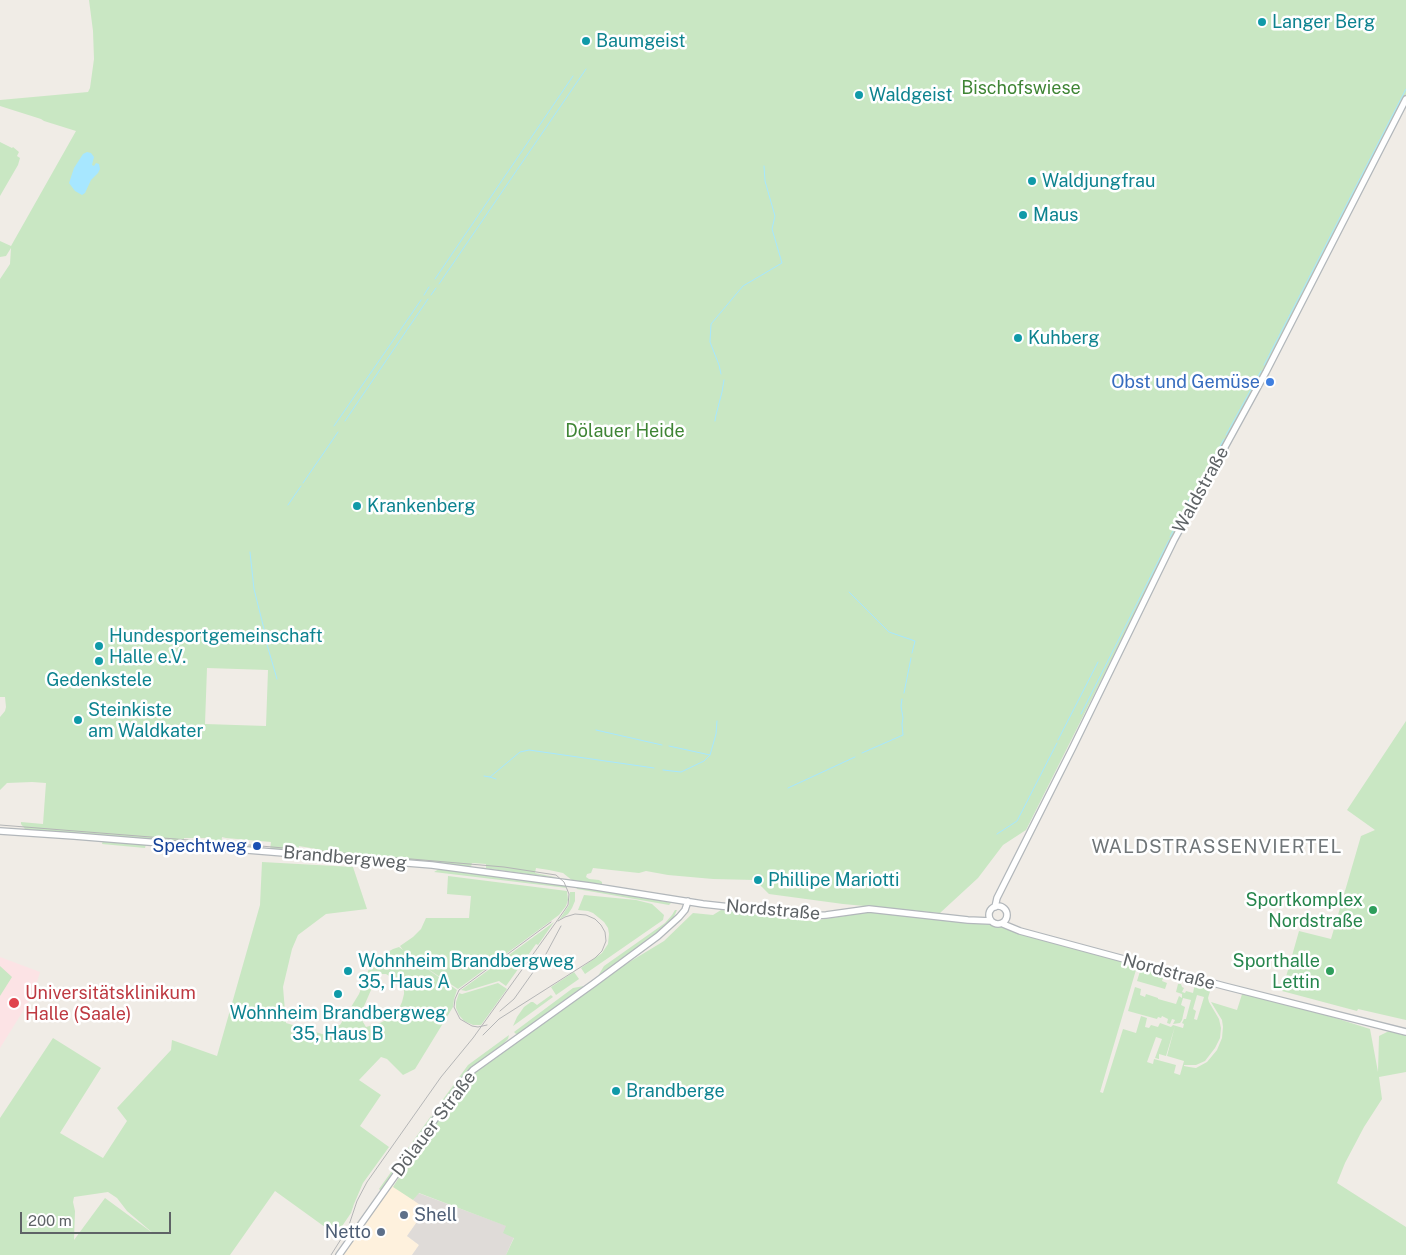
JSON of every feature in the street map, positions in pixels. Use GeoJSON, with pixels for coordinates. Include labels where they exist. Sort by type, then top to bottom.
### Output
{"type":"FeatureCollection","features":[{"type":"Feature","properties":{"kind":"main road","name":"Waldstraße"},"geometry":{"type":"LineString","coordinates":[[998,907],[1004,886],[1174,540],[1270,364],[1406,99]]}},
{"type":"Feature","properties":{"kind":"main road","name":"Brandbergweg"},"geometry":{"type":"LineString","coordinates":[[0,831],[441,866],[590,886],[688,902]]}},
{"type":"Feature","properties":{"kind":"main road","name":"Nordstraße"},"geometry":{"type":"LineString","coordinates":[[688,902],[812,916],[826,916],[867,909],[991,921],[996,925],[1005,921]]}},
{"type":"Feature","properties":{"kind":"main road","name":"Dölauer Straße"},"geometry":{"type":"LineString","coordinates":[[339,1255],[438,1115],[473,1070],[658,936],[679,917],[685,910],[688,902]]}},
{"type":"Feature","properties":{"kind":"main road","name":"Nordstraße"},"geometry":{"type":"LineString","coordinates":[[998,907],[1007,912],[1005,921]]}},
{"type":"Feature","properties":{"kind":"main road"},"geometry":{"type":"LineString","coordinates":[[977,920],[998,907]]}},
{"type":"Feature","properties":{"kind":"main road"},"geometry":{"type":"LineString","coordinates":[[989,914],[991,921]]}},
{"type":"Feature","properties":{"kind":"main road","name":"Nordstraße"},"geometry":{"type":"LineString","coordinates":[[1005,921],[1020,931],[1224,986],[1406,1032]]}},
{"type":"Feature","properties":{"kind":"shaded area","name":"Universitätsklinikum Halle (Saale)"},"geometry":{"type":"Polygon","coordinates":[[[0,957],[40,972],[33,995],[0,1048],[0,957]]]}},
{"type":"Feature","properties":{"kind":"shaded area"},"geometry":{"type":"Polygon","coordinates":[[[392,1185],[426,1209],[407,1236],[419,1245],[412,1255],[341,1255],[392,1185]]]}},
{"type":"Feature","properties":{"kind":"shaded area"},"geometry":{"type":"Polygon","coordinates":[[[418,1193],[507,1226],[514,1237],[506,1255],[412,1255],[419,1245],[407,1236],[426,1209],[413,1200],[418,1193]]]}},
{"type":"Feature","properties":{"kind":"green space","name":"Dölauer Heide"},"geometry":{"type":"Polygon","coordinates":[[[89,0],[1406,0],[1406,94],[1267,366],[1172,539],[1026,830],[1003,845],[978,878],[940,913],[843,904],[769,894],[755,880],[713,879],[646,871],[639,873],[593,868],[586,877],[599,880],[602,884],[573,881],[563,873],[536,868],[535,873],[558,878],[476,867],[486,868],[486,864],[472,863],[471,867],[322,854],[322,850],[299,846],[298,852],[270,850],[271,842],[222,837],[221,845],[206,844],[206,838],[184,838],[184,842],[25,829],[21,822],[43,824],[46,783],[7,783],[0,790],[0,717],[6,707],[5,697],[0,697],[0,279],[10,264],[11,248],[6,256],[0,257],[0,241],[11,246],[76,131],[0,106],[0,100],[88,92],[94,59],[89,0]],[[207,668],[205,724],[266,726],[268,670],[207,668]]]}},
{"type":"Feature","properties":{"kind":"green space"},"geometry":{"type":"Polygon","coordinates":[[[0,142],[13,147],[19,152],[17,156],[20,158],[0,196],[0,142]]]}},
{"type":"Feature","properties":{"kind":"green space","name":"Sportkomplex Nordstraße"},"geometry":{"type":"Polygon","coordinates":[[[1406,721],[1406,1020],[1358,1009],[1357,1011],[1282,991],[1299,931],[1331,939],[1361,836],[1375,830],[1347,810],[1406,721]]]}},
{"type":"Feature","properties":{"kind":"green space"},"geometry":{"type":"Polygon","coordinates":[[[103,840],[146,844],[145,848],[102,844],[103,840]]]}},
{"type":"Feature","properties":{"kind":"green space"},"geometry":{"type":"Polygon","coordinates":[[[181,847],[212,850],[217,853],[181,851],[181,847]]]}},
{"type":"Feature","properties":{"kind":"green space"},"geometry":{"type":"Polygon","coordinates":[[[262,862],[353,867],[367,909],[326,914],[298,935],[292,949],[283,987],[286,1023],[332,1037],[335,1025],[340,1025],[359,994],[372,961],[393,949],[399,947],[403,950],[400,946],[421,929],[426,918],[469,918],[471,896],[447,894],[448,876],[567,891],[568,900],[559,915],[458,989],[419,963],[457,990],[453,1007],[415,1069],[403,1075],[387,1059],[381,1057],[359,1080],[381,1095],[360,1126],[389,1147],[363,1183],[351,1213],[336,1235],[275,1191],[230,1255],[0,1255],[0,1118],[53,1038],[101,1068],[60,1133],[103,1158],[127,1121],[117,1108],[171,1050],[172,1040],[217,1056],[260,905],[262,862]],[[378,974],[360,1017],[366,1027],[396,1015],[404,994],[404,985],[386,974],[378,974]],[[108,1192],[74,1197],[74,1240],[105,1198],[154,1234],[127,1211],[117,1198],[108,1192]]]}},
{"type":"Feature","properties":{"kind":"green space"},"geometry":{"type":"Polygon","coordinates":[[[439,869],[565,885],[567,888],[434,872],[439,869]]]}},
{"type":"Feature","properties":{"kind":"green space"},"geometry":{"type":"Polygon","coordinates":[[[576,886],[635,895],[671,903],[669,905],[577,889],[576,886]]]}},
{"type":"Feature","properties":{"kind":"green space"},"geometry":{"type":"Polygon","coordinates":[[[570,892],[575,892],[575,901],[568,914],[559,920],[569,905],[570,892]]]}},
{"type":"Feature","properties":{"kind":"green space"},"geometry":{"type":"Polygon","coordinates":[[[584,895],[636,900],[652,904],[664,915],[663,920],[585,974],[581,968],[602,953],[608,944],[609,934],[604,922],[593,913],[578,910],[584,895]]]}},
{"type":"Feature","properties":{"kind":"green space"},"geometry":{"type":"Polygon","coordinates":[[[677,910],[672,921],[661,931],[598,976],[604,966],[665,923],[677,910]]]}},
{"type":"Feature","properties":{"kind":"green space"},"geometry":{"type":"Polygon","coordinates":[[[721,910],[812,921],[870,912],[986,922],[1138,963],[1100,1092],[1103,1093],[1123,1029],[1136,1033],[1141,1016],[1147,1018],[1145,1027],[1149,1028],[1151,1025],[1158,1027],[1160,1023],[1171,1027],[1173,1025],[1183,1028],[1184,1024],[1182,1023],[1186,1019],[1191,1000],[1183,998],[1181,1005],[1185,1007],[1180,1023],[1173,1024],[1175,1020],[1172,1019],[1170,1024],[1167,1023],[1168,1019],[1162,1016],[1157,1019],[1128,1011],[1135,987],[1141,989],[1140,995],[1145,997],[1146,994],[1176,1004],[1179,996],[1182,998],[1182,994],[1176,992],[1178,984],[1181,984],[1184,988],[1182,992],[1185,993],[1186,991],[1193,993],[1195,984],[1211,988],[1208,998],[1219,1019],[1221,1028],[1220,1038],[1205,1061],[1196,1065],[1184,1065],[1189,1067],[1196,1068],[1207,1062],[1217,1050],[1222,1038],[1222,1020],[1211,1002],[1237,1010],[1243,991],[1282,1001],[1370,1029],[1378,1072],[1379,1036],[1389,1031],[1406,1035],[1406,1072],[1379,1077],[1382,1099],[1364,1127],[1337,1183],[1406,1227],[1406,1255],[506,1255],[514,1238],[503,1233],[506,1226],[419,1193],[413,1200],[393,1187],[438,1115],[465,1079],[593,984],[664,941],[693,913],[713,915],[721,910]],[[1197,995],[1193,1009],[1196,1011],[1194,1019],[1197,1020],[1204,997],[1197,995]],[[1175,1026],[1166,1056],[1159,1054],[1159,1059],[1155,1058],[1162,1039],[1156,1037],[1147,1062],[1153,1064],[1154,1059],[1176,1065],[1174,1073],[1180,1075],[1184,1061],[1167,1056],[1175,1026]]]}},
{"type":"Feature","properties":{"kind":"green space"},"geometry":{"type":"Polygon","coordinates":[[[554,922],[506,986],[499,981],[466,991],[461,990],[554,922]]]}},
{"type":"Feature","properties":{"kind":"green space"},"geometry":{"type":"Polygon","coordinates":[[[0,966],[12,977],[0,996],[0,966]]]}},
{"type":"Feature","properties":{"kind":"green space"},"geometry":{"type":"Polygon","coordinates":[[[1141,968],[1164,975],[1162,981],[1167,983],[1165,989],[1137,981],[1141,968]]]}},
{"type":"Feature","properties":{"kind":"green space"},"geometry":{"type":"Polygon","coordinates":[[[574,972],[579,979],[556,995],[551,987],[574,972]]]}},
{"type":"Feature","properties":{"kind":"green space"},"geometry":{"type":"Polygon","coordinates":[[[498,983],[507,989],[481,1025],[473,1025],[464,1021],[456,1008],[459,993],[462,994],[498,983]]]}},
{"type":"Feature","properties":{"kind":"green space"},"geometry":{"type":"Polygon","coordinates":[[[584,986],[518,1034],[514,1032],[573,988],[584,986]]]}},
{"type":"Feature","properties":{"kind":"green space"},"geometry":{"type":"Polygon","coordinates":[[[551,995],[553,997],[513,1026],[524,1007],[531,1002],[537,1005],[551,995]]]}},
{"type":"Feature","properties":{"kind":"green space"},"geometry":{"type":"Polygon","coordinates":[[[509,1035],[503,1044],[468,1072],[439,1108],[436,1109],[468,1065],[509,1035]]]}},
{"type":"Feature","properties":{"kind":"green space"},"geometry":{"type":"Polygon","coordinates":[[[431,1116],[431,1121],[381,1191],[379,1189],[431,1116]]]}},
{"type":"Feature","properties":{"kind":"water"},"geometry":{"type":"Polygon","coordinates":[[[91,153],[94,157],[92,165],[99,164],[100,169],[82,195],[75,191],[69,183],[74,168],[83,154],[91,153]]]}},
{"type":"Feature","properties":{"kind":"waterway"},"geometry":{"type":"LineString","coordinates":[[439,284],[586,69]]}},
{"type":"Feature","properties":{"kind":"waterway"},"geometry":{"type":"LineString","coordinates":[[435,279],[573,76]]}},
{"type":"Feature","properties":{"kind":"waterway"},"geometry":{"type":"LineString","coordinates":[[1264,365],[1406,89]]}},
{"type":"Feature","properties":{"kind":"waterway"},"geometry":{"type":"LineString","coordinates":[[721,374],[710,342],[711,324],[743,286],[782,263],[772,229],[775,216],[765,181],[764,166]]}},
{"type":"Feature","properties":{"kind":"waterway"},"geometry":{"type":"LineString","coordinates":[[424,295],[429,287]]}},
{"type":"Feature","properties":{"kind":"waterway"},"geometry":{"type":"LineString","coordinates":[[431,295],[436,288]]}},
{"type":"Feature","properties":{"kind":"waterway"},"geometry":{"type":"LineString","coordinates":[[345,421],[428,299]]}},
{"type":"Feature","properties":{"kind":"waterway"},"geometry":{"type":"LineString","coordinates":[[334,426],[421,300]]}},
{"type":"Feature","properties":{"kind":"waterway"},"geometry":{"type":"LineString","coordinates":[[1226,435],[1261,371]]}},
{"type":"Feature","properties":{"kind":"waterway"},"geometry":{"type":"LineString","coordinates":[[715,421],[724,380]]}},
{"type":"Feature","properties":{"kind":"waterway"},"geometry":{"type":"LineString","coordinates":[[303,483],[338,432]]}},
{"type":"Feature","properties":{"kind":"waterway"},"geometry":{"type":"LineString","coordinates":[[1198,487],[1224,439]]}},
{"type":"Feature","properties":{"kind":"waterway"},"geometry":{"type":"LineString","coordinates":[[288,505],[301,486]]}},
{"type":"Feature","properties":{"kind":"waterway"},"geometry":{"type":"LineString","coordinates":[[1170,537],[1195,492]]}},
{"type":"Feature","properties":{"kind":"waterway"},"geometry":{"type":"LineString","coordinates":[[1081,714],[1169,540]]}},
{"type":"Feature","properties":{"kind":"waterway"},"geometry":{"type":"LineString","coordinates":[[250,552],[254,589],[265,633]]}},
{"type":"Feature","properties":{"kind":"waterway"},"geometry":{"type":"LineString","coordinates":[[849,592],[889,632],[915,641],[912,653]]}},
{"type":"Feature","properties":{"kind":"waterway"},"geometry":{"type":"LineString","coordinates":[[266,641],[277,679]]}},
{"type":"Feature","properties":{"kind":"waterway"},"geometry":{"type":"LineString","coordinates":[[904,693],[911,658]]}},
{"type":"Feature","properties":{"kind":"waterway"},"geometry":{"type":"LineString","coordinates":[[1058,740],[1098,662]]}},
{"type":"Feature","properties":{"kind":"waterway"},"geometry":{"type":"LineString","coordinates":[[862,753],[903,735],[902,699]]}},
{"type":"Feature","properties":{"kind":"waterway"},"geometry":{"type":"LineString","coordinates":[[663,770],[681,772],[704,761],[710,755],[716,734],[717,721]]}},
{"type":"Feature","properties":{"kind":"waterway"},"geometry":{"type":"LineString","coordinates":[[596,730],[662,745]]}},
{"type":"Feature","properties":{"kind":"waterway"},"geometry":{"type":"LineString","coordinates":[[997,834],[1017,821],[1057,743]]}},
{"type":"Feature","properties":{"kind":"waterway"},"geometry":{"type":"LineString","coordinates":[[669,746],[710,755]]}},
{"type":"Feature","properties":{"kind":"waterway"},"geometry":{"type":"LineString","coordinates":[[484,776],[490,777],[520,752],[529,750],[654,768]]}},
{"type":"Feature","properties":{"kind":"waterway"},"geometry":{"type":"LineString","coordinates":[[788,788],[855,757]]}},
{"type":"Feature","properties":{"kind":"waterway"},"geometry":{"type":"LineString","coordinates":[[490,777],[496,779]]}},
{"type":"Feature","properties":{"kind":"tram line"},"geometry":{"type":"LineString","coordinates":[[0,825],[504,867],[556,875],[564,882],[569,894],[568,905],[473,1038],[441,1077],[367,1182],[357,1201],[348,1228],[331,1255]]}},
{"type":"Feature","properties":{"kind":"tram line"},"geometry":{"type":"LineString","coordinates":[[483,1035],[499,1019],[595,958],[602,951],[606,941],[605,932],[595,919],[586,915],[575,914],[558,921]]}},
{"type":"Feature","properties":{"kind":"tram line"},"geometry":{"type":"LineString","coordinates":[[487,1025],[472,1026],[460,1019],[454,1007],[459,990],[551,922]]}},
{"type":"Feature","properties":{"kind":"tram line"},"geometry":{"type":"LineString","coordinates":[[500,1011],[514,999],[546,954],[561,926]]}},
{"type":"Feature","properties":{"kind":"place","name":"Langer Berg"},"geometry":{"type":"Point","coordinates":[1262,22]}},
{"type":"Feature","properties":{"kind":"place","name":"Baumgeist"},"geometry":{"type":"Point","coordinates":[586,41]}},
{"type":"Feature","properties":{"kind":"place","name":"Waldgeist"},"geometry":{"type":"Point","coordinates":[859,95]}},
{"type":"Feature","properties":{"kind":"place","name":"Waldjungfrau"},"geometry":{"type":"Point","coordinates":[1032,181]}},
{"type":"Feature","properties":{"kind":"place","name":"Maus"},"geometry":{"type":"Point","coordinates":[1023,215]}},
{"type":"Feature","properties":{"kind":"place","name":"Kuhberg"},"geometry":{"type":"Point","coordinates":[1018,338]}},
{"type":"Feature","properties":{"kind":"place","name":"Obst und Gemüse"},"geometry":{"type":"Point","coordinates":[1270,382]}},
{"type":"Feature","properties":{"kind":"place","name":"Krankenberg"},"geometry":{"type":"Point","coordinates":[357,506]}},
{"type":"Feature","properties":{"kind":"place","name":"Hundesportgemeinschaft Halle e.V."},"geometry":{"type":"Point","coordinates":[99,646]}},
{"type":"Feature","properties":{"kind":"place","name":"Gedenkstele"},"geometry":{"type":"Point","coordinates":[99,661]}},
{"type":"Feature","properties":{"kind":"place","name":"Steinkiste am Waldkater"},"geometry":{"type":"Point","coordinates":[78,720]}},
{"type":"Feature","properties":{"kind":"place","name":"Spechtweg"},"geometry":{"type":"Point","coordinates":[257,846]}},
{"type":"Feature","properties":{"kind":"place","name":"Phillipe Mariotti"},"geometry":{"type":"Point","coordinates":[758,880]}},
{"type":"Feature","properties":{"kind":"place","name":"Sportkomplex Nordstraße"},"geometry":{"type":"Point","coordinates":[1373,910]}},
{"type":"Feature","properties":{"kind":"place","name":"Wohnheim Brandbergweg 35, Haus A"},"geometry":{"type":"Point","coordinates":[348,971]}},
{"type":"Feature","properties":{"kind":"place","name":"Sporthalle Lettin"},"geometry":{"type":"Point","coordinates":[1330,971]}},
{"type":"Feature","properties":{"kind":"place","name":"Wohnheim Brandbergweg 35, Haus B"},"geometry":{"type":"Point","coordinates":[338,994]}},
{"type":"Feature","properties":{"kind":"place","name":"Universitätsklinikum Halle (Saale)"},"geometry":{"type":"Point","coordinates":[14,1003]}},
{"type":"Feature","properties":{"kind":"place","name":"Brandberge"},"geometry":{"type":"Point","coordinates":[616,1091]}},
{"type":"Feature","properties":{"kind":"place","name":"Shell"},"geometry":{"type":"Point","coordinates":[404,1215]}},
{"type":"Feature","properties":{"kind":"place","name":"Netto"},"geometry":{"type":"Point","coordinates":[381,1232]}},
{"type":"Feature","properties":{"kind":"district","name":"WALDSTRASSENVIERTEL"},"geometry":{"type":"Point","coordinates":[1217,847]}},
{"type":"Feature","properties":{"kind":"park label","name":"Bischofswiese"},"geometry":{"type":"Point","coordinates":[1021,88]}}]}
